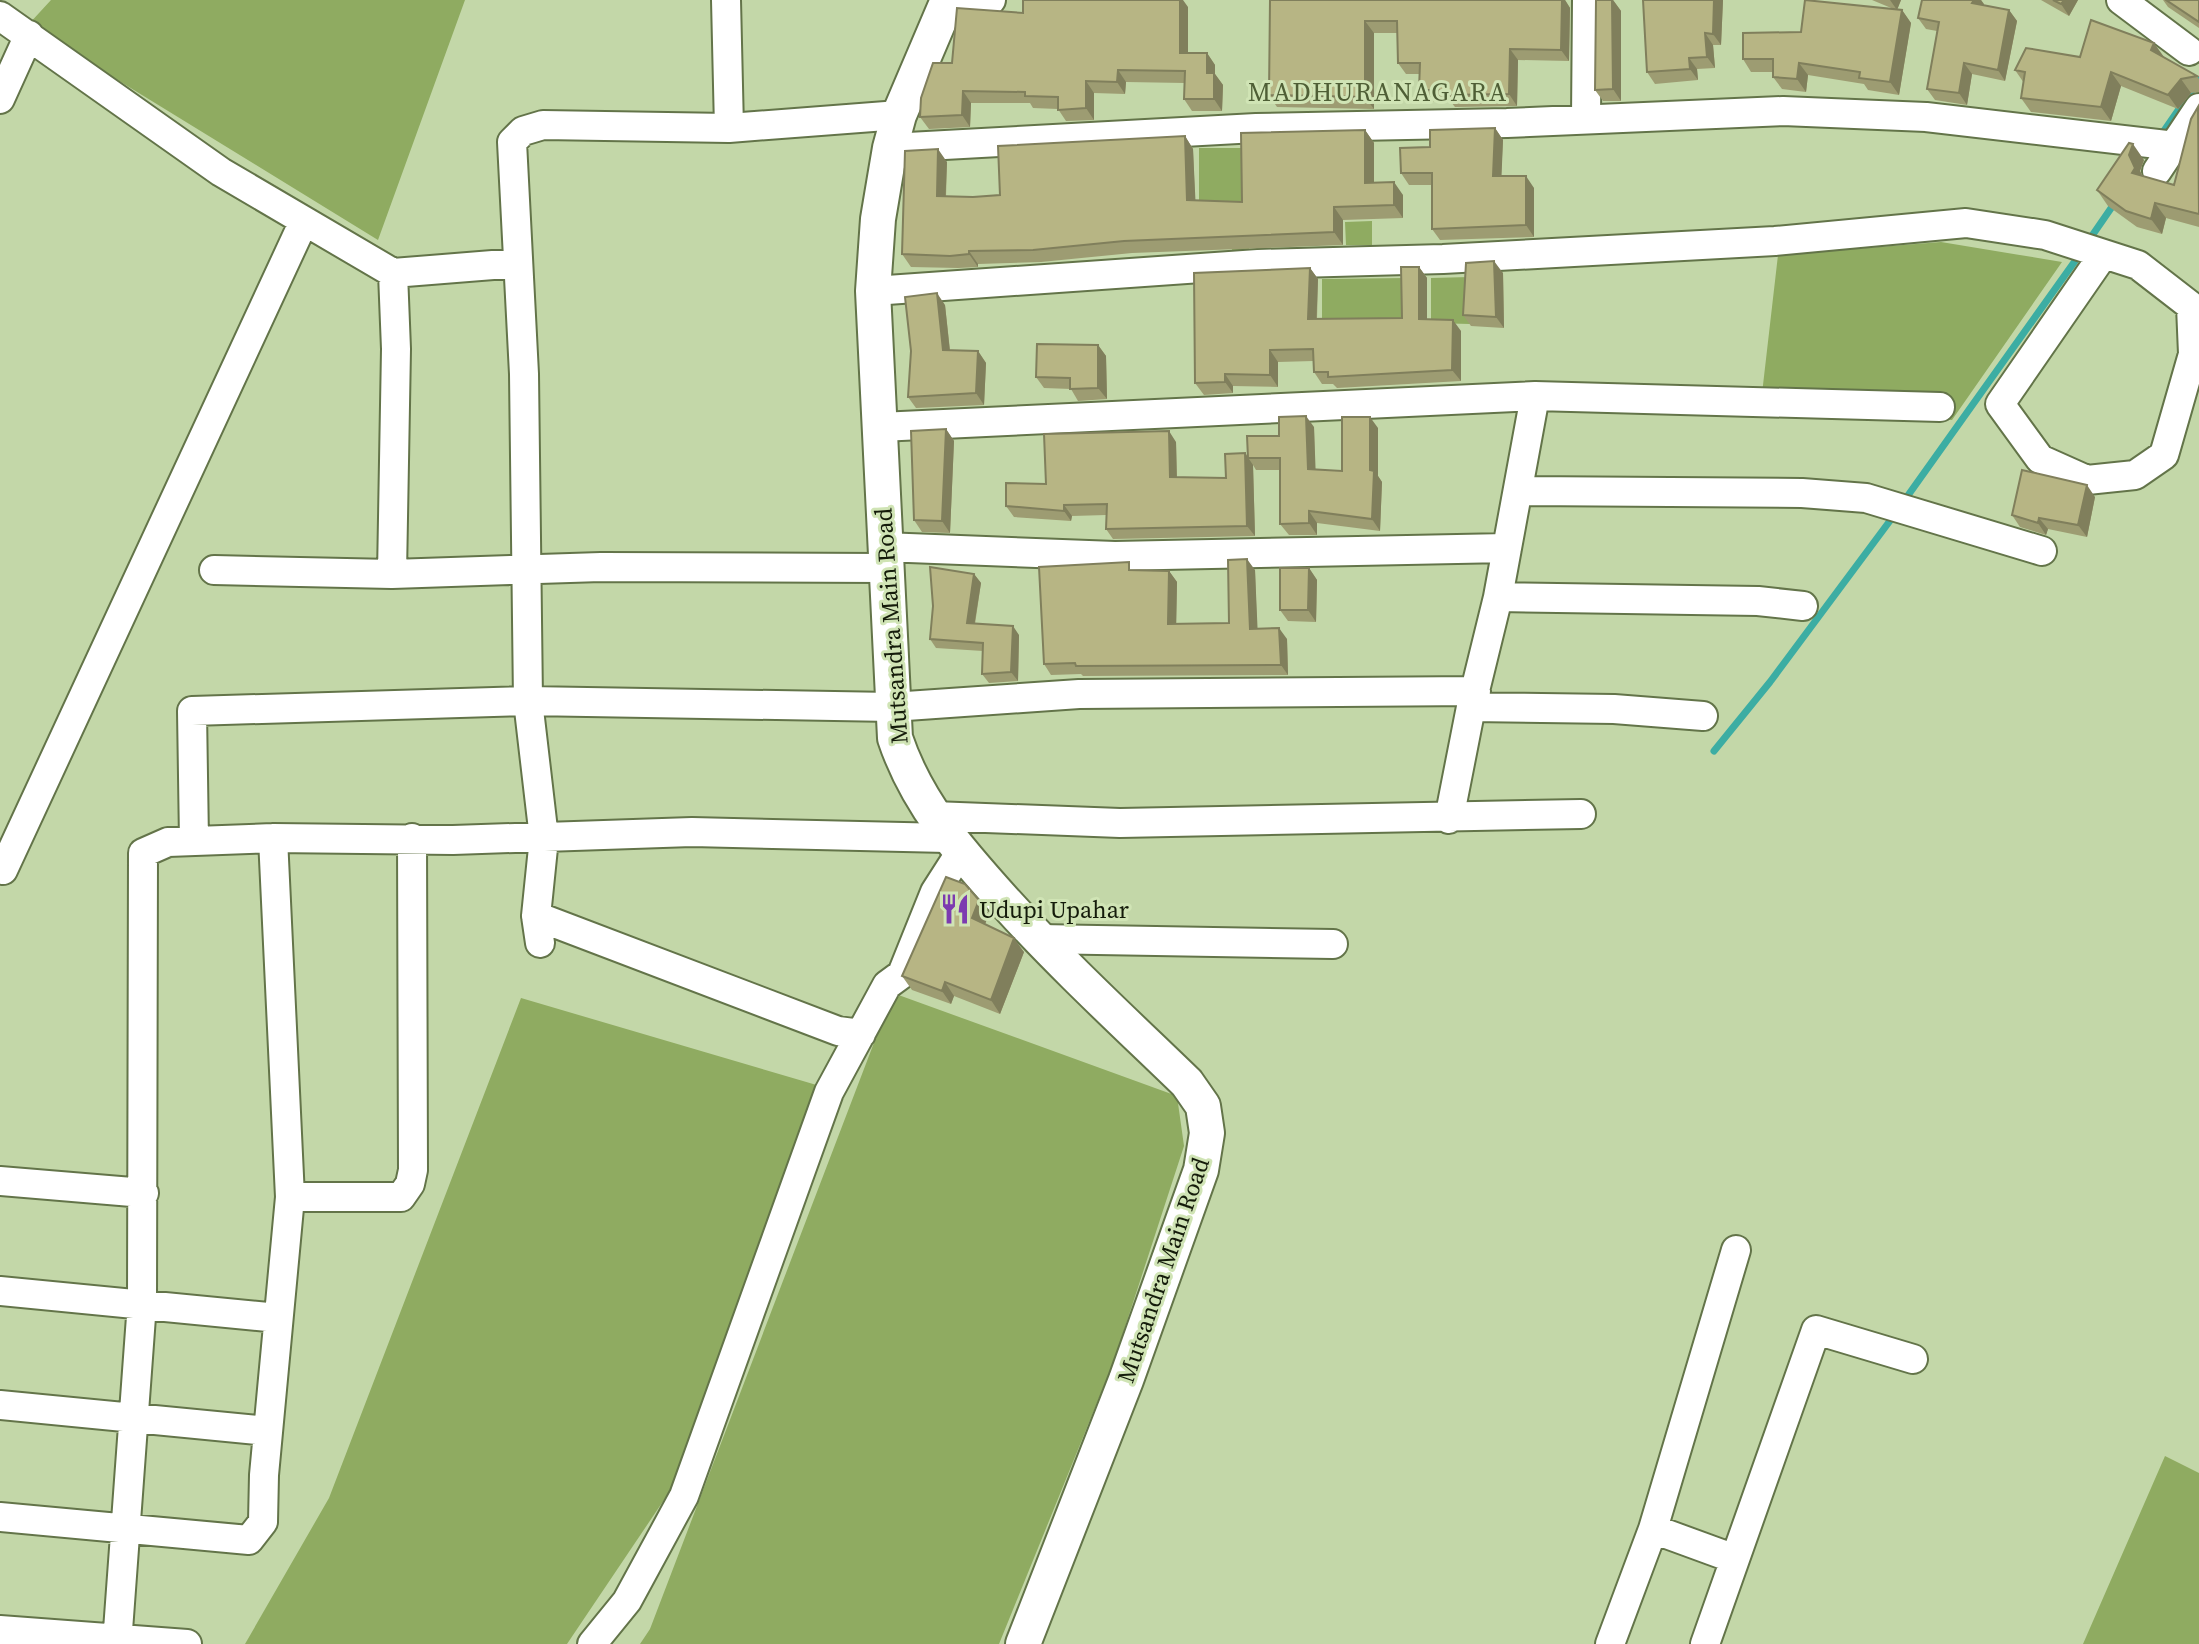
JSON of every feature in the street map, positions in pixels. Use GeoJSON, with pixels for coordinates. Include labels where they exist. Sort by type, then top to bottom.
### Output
{"type":"FeatureCollection","features":[{"type":"Feature","properties":{"kind":"street"},"geometry":{"type":"LineString","coordinates":[[726,0],[729,128]]}},
{"type":"Feature","properties":{"kind":"street"},"geometry":{"type":"LineString","coordinates":[[948,1],[991,0]]}},
{"type":"Feature","properties":{"kind":"street"},"geometry":{"type":"LineString","coordinates":[[1586,118],[1587,0]]}},
{"type":"Feature","properties":{"kind":"street"},"geometry":{"type":"LineString","coordinates":[[2121,0],[2189,51]]}},
{"type":"Feature","properties":{"kind":"street","name":"Mutsandra Main Road"},"geometry":{"type":"LineString","coordinates":[[948,1],[899,115],[878,219],[873,291],[895,738],[905,769],[947,836],[1039,939],[1187,1083],[1203,1106],[1207,1133],[1201,1170],[1126,1380],[1023,1644]]}},
{"type":"Feature","properties":{"kind":"street"},"geometry":{"type":"LineString","coordinates":[[0,16],[221,172],[393,273],[518,263]]}},
{"type":"Feature","properties":{"kind":"street"},"geometry":{"type":"LineString","coordinates":[[0,99],[29,35]]}},
{"type":"Feature","properties":{"kind":"street"},"geometry":{"type":"LineString","coordinates":[[2157,171],[2199,108]]}},
{"type":"Feature","properties":{"kind":"street"},"geometry":{"type":"LineString","coordinates":[[890,148],[1267,127],[1783,111],[1926,117],[2175,146]]}},
{"type":"Feature","properties":{"kind":"street"},"geometry":{"type":"LineString","coordinates":[[861,1034],[838,1031],[538,930],[544,838],[528,701],[527,572],[512,142],[523,131],[543,125],[729,128],[899,115]]}},
{"type":"Feature","properties":{"kind":"street"},"geometry":{"type":"LineString","coordinates":[[3,870],[304,221]]}},
{"type":"Feature","properties":{"kind":"street"},"geometry":{"type":"LineString","coordinates":[[873,291],[1258,264],[1443,259],[1759,242],[1966,223],[2045,235],[2138,265],[2191,306],[2193,354],[2164,455],[2135,475],[2087,480],[2040,459],[2000,404],[2103,255]]}},
{"type":"Feature","properties":{"kind":"street"},"geometry":{"type":"LineString","coordinates":[[392,574],[396,442],[393,273]]}},
{"type":"Feature","properties":{"kind":"street"},"geometry":{"type":"LineString","coordinates":[[880,427],[1535,396],[1940,407]]}},
{"type":"Feature","properties":{"kind":"street"},"geometry":{"type":"LineString","coordinates":[[1449,819],[1498,597],[1535,396]]}},
{"type":"Feature","properties":{"kind":"street"},"geometry":{"type":"LineString","coordinates":[[1519,491],[1802,493],[1866,498],[2042,551]]}},
{"type":"Feature","properties":{"kind":"street"},"geometry":{"type":"LineString","coordinates":[[214,570],[392,574],[527,572],[884,558],[1507,548]]}},
{"type":"Feature","properties":{"kind":"street"},"geometry":{"type":"LineString","coordinates":[[1498,597],[1758,601],[1803,606]]}},
{"type":"Feature","properties":{"kind":"street"},"geometry":{"type":"LineString","coordinates":[[194,841],[192,711],[528,701],[892,707],[1079,694],[1474,699],[1703,716]]}},
{"type":"Feature","properties":{"kind":"street"},"geometry":{"type":"LineString","coordinates":[[117,1641],[142,1303],[143,853],[168,842],[273,838],[544,838],[692,832],[947,836],[1120,823],[1449,819],[1581,814]]}},
{"type":"Feature","properties":{"kind":"street"},"geometry":{"type":"LineString","coordinates":[[592,1644],[627,1601],[684,1496],[829,1092],[887,985],[902,974],[935,892],[947,836]]}},
{"type":"Feature","properties":{"kind":"street"},"geometry":{"type":"LineString","coordinates":[[0,1517],[126,1526],[249,1540],[263,1522],[268,1431],[290,1197],[273,838]]}},
{"type":"Feature","properties":{"kind":"street"},"geometry":{"type":"LineString","coordinates":[[290,1197],[401,1197],[410,1184],[413,1170],[412,838]]}},
{"type":"Feature","properties":{"kind":"street"},"geometry":{"type":"LineString","coordinates":[[1039,939],[1333,944]]}},
{"type":"Feature","properties":{"kind":"street"},"geometry":{"type":"LineString","coordinates":[[0,1181],[144,1193]]}},
{"type":"Feature","properties":{"kind":"street"},"geometry":{"type":"LineString","coordinates":[[1610,1644],[1653,1529],[1736,1250]]}},
{"type":"Feature","properties":{"kind":"street"},"geometry":{"type":"LineString","coordinates":[[0,1291],[278,1318]]}},
{"type":"Feature","properties":{"kind":"street"},"geometry":{"type":"LineString","coordinates":[[1705,1644],[1816,1330],[1913,1359]]}},
{"type":"Feature","properties":{"kind":"street"},"geometry":{"type":"LineString","coordinates":[[0,1405],[268,1431]]}},
{"type":"Feature","properties":{"kind":"street"},"geometry":{"type":"LineString","coordinates":[[1653,1529],[1735,1559]]}},
{"type":"Feature","properties":{"kind":"street"},"geometry":{"type":"LineString","coordinates":[[0,1630],[187,1644]]}},
{"type":"Feature","properties":{"kind":"green space"},"geometry":{"type":"Polygon","coordinates":[[[51,0],[465,0],[378,240],[28,25],[51,0]]]}},
{"type":"Feature","properties":{"kind":"green space"},"geometry":{"type":"Polygon","coordinates":[[[1199,148],[1247,148],[1249,252],[1232,254],[1232,209],[1199,209],[1199,148]]]}},
{"type":"Feature","properties":{"kind":"green space"},"geometry":{"type":"Polygon","coordinates":[[[1372,221],[1372,245],[1346,245],[1345,222],[1372,221]]]}},
{"type":"Feature","properties":{"kind":"green space"},"geometry":{"type":"Polygon","coordinates":[[[1941,242],[2062,262],[1952,420],[1760,411],[1778,255],[1941,242]]]}},
{"type":"Feature","properties":{"kind":"green space"},"geometry":{"type":"Polygon","coordinates":[[[1470,277],[1470,324],[1431,323],[1431,278],[1470,277]]]}},
{"type":"Feature","properties":{"kind":"green space"},"geometry":{"type":"Polygon","coordinates":[[[1406,278],[1406,329],[1322,330],[1322,279],[1406,278]]]}},
{"type":"Feature","properties":{"kind":"green space"},"geometry":{"type":"Polygon","coordinates":[[[893,993],[1177,1096],[1184,1146],[1114,1361],[999,1644],[640,1644],[650,1629],[893,993]]]}},
{"type":"Feature","properties":{"kind":"green space"},"geometry":{"type":"Polygon","coordinates":[[[521,998],[820,1086],[674,1485],[567,1644],[245,1644],[329,1498],[521,998]]]}},
{"type":"Feature","properties":{"kind":"green space"},"geometry":{"type":"Polygon","coordinates":[[[2165,1456],[2199,1473],[2199,1644],[2083,1644],[2165,1456]]]}},
{"type":"Feature","properties":{"kind":"building"},"geometry":{"type":"Polygon","coordinates":[[[1023,0],[1180,0],[1180,53],[1207,53],[1207,73],[1214,73],[1214,99],[1184,99],[1185,71],[1118,70],[1117,82],[1086,81],[1086,108],[1058,110],[1058,97],[1025,96],[1025,92],[963,91],[962,115],[920,117],[921,98],[933,63],[952,63],[957,8],[1023,13],[1023,0]]]}},
{"type":"Feature","properties":{"kind":"building"},"geometry":{"type":"Polygon","coordinates":[[[1270,0],[1562,0],[1561,50],[1510,49],[1509,94],[1447,95],[1447,90],[1419,90],[1420,63],[1398,63],[1397,21],[1365,21],[1365,97],[1269,95],[1270,0]]]}},
{"type":"Feature","properties":{"kind":"building"},"geometry":{"type":"Polygon","coordinates":[[[1596,0],[1612,0],[1613,89],[1595,90],[1596,0]]]}},
{"type":"Feature","properties":{"kind":"building"},"geometry":{"type":"Polygon","coordinates":[[[1643,0],[1714,0],[1713,34],[1705,33],[1707,57],[1689,58],[1690,69],[1647,72],[1643,0]]]}},
{"type":"Feature","properties":{"kind":"building"},"geometry":{"type":"Polygon","coordinates":[[[1805,0],[1902,10],[1890,82],[1859,78],[1860,72],[1799,63],[1797,79],[1773,77],[1773,59],[1743,59],[1743,33],[1801,32],[1805,0]]]}},
{"type":"Feature","properties":{"kind":"building"},"geometry":{"type":"Polygon","coordinates":[[[1922,0],[1974,0],[1972,3],[2009,10],[1998,70],[1964,63],[1959,93],[1927,89],[1939,22],[1918,18],[1922,0]]]}},
{"type":"Feature","properties":{"kind":"building"},"geometry":{"type":"Polygon","coordinates":[[[2166,0],[2199,0],[2199,22],[2166,0]]]}},
{"type":"Feature","properties":{"kind":"building"},"geometry":{"type":"Polygon","coordinates":[[[2091,20],[2154,43],[2151,50],[2197,76],[2181,79],[2168,95],[2111,72],[2101,107],[2021,98],[2025,72],[2015,70],[2026,48],[2080,57],[2091,20]]]}},
{"type":"Feature","properties":{"kind":"building"},"geometry":{"type":"Polygon","coordinates":[[[2198,107],[2199,214],[2155,203],[2151,219],[2126,211],[2097,190],[2129,143],[2133,144],[2129,155],[2135,168],[2132,173],[2174,185],[2191,119],[2198,107]]]}},
{"type":"Feature","properties":{"kind":"building"},"geometry":{"type":"Polygon","coordinates":[[[1495,128],[1493,176],[1526,176],[1526,225],[1432,229],[1432,173],[1401,173],[1400,148],[1430,147],[1430,130],[1495,128]]]}},
{"type":"Feature","properties":{"kind":"building"},"geometry":{"type":"Polygon","coordinates":[[[1365,130],[1365,183],[1394,182],[1394,205],[1334,207],[1334,232],[1124,241],[1033,250],[969,251],[969,254],[950,256],[902,254],[905,151],[938,149],[937,196],[973,197],[1000,195],[998,146],[1185,136],[1187,200],[1242,202],[1241,133],[1365,130]]]}},
{"type":"Feature","properties":{"kind":"building"},"geometry":{"type":"Polygon","coordinates":[[[1494,261],[1496,317],[1463,315],[1466,263],[1494,261]]]}},
{"type":"Feature","properties":{"kind":"building"},"geometry":{"type":"Polygon","coordinates":[[[1401,267],[1419,267],[1419,319],[1453,320],[1452,370],[1328,377],[1328,372],[1314,372],[1313,349],[1270,350],[1270,375],[1225,374],[1225,382],[1195,383],[1194,273],[1310,268],[1308,319],[1402,318],[1401,267]]]}},
{"type":"Feature","properties":{"kind":"building"},"geometry":{"type":"Polygon","coordinates":[[[937,293],[943,350],[978,351],[976,393],[908,397],[911,351],[905,297],[937,293]]]}},
{"type":"Feature","properties":{"kind":"building"},"geometry":{"type":"Polygon","coordinates":[[[1037,344],[1098,345],[1098,388],[1070,389],[1070,378],[1036,377],[1037,344]]]}},
{"type":"Feature","properties":{"kind":"building"},"geometry":{"type":"Polygon","coordinates":[[[1306,416],[1308,469],[1342,471],[1342,417],[1370,417],[1370,470],[1374,471],[1372,519],[1309,511],[1309,523],[1280,524],[1280,458],[1248,458],[1247,436],[1279,436],[1279,417],[1306,416]]]}},
{"type":"Feature","properties":{"kind":"building"},"geometry":{"type":"Polygon","coordinates":[[[946,429],[942,521],[914,520],[911,431],[946,429]]]}},
{"type":"Feature","properties":{"kind":"building"},"geometry":{"type":"Polygon","coordinates":[[[1169,431],[1170,477],[1226,478],[1225,454],[1245,453],[1247,526],[1106,529],[1107,504],[1064,505],[1064,511],[1006,506],[1006,483],[1046,484],[1044,434],[1169,431]]]}},
{"type":"Feature","properties":{"kind":"building"},"geometry":{"type":"Polygon","coordinates":[[[2022,470],[2087,485],[2078,525],[2039,518],[2038,523],[2012,515],[2022,470]]]}},
{"type":"Feature","properties":{"kind":"building"},"geometry":{"type":"Polygon","coordinates":[[[1247,559],[1250,629],[1279,628],[1281,665],[1044,664],[1039,567],[1129,562],[1129,570],[1169,571],[1168,624],[1229,623],[1228,560],[1247,559]]]}},
{"type":"Feature","properties":{"kind":"building"},"geometry":{"type":"Polygon","coordinates":[[[930,567],[974,574],[967,623],[1013,626],[1011,672],[982,674],[983,643],[930,639],[933,606],[930,567]]]}},
{"type":"Feature","properties":{"kind":"building"},"geometry":{"type":"Polygon","coordinates":[[[1280,568],[1309,568],[1308,610],[1280,610],[1280,568]]]}},
{"type":"Feature","properties":{"kind":"building"},"geometry":{"type":"Polygon","coordinates":[[[946,877],[965,884],[979,900],[972,918],[1014,938],[991,1000],[945,982],[942,991],[902,976],[946,877]]]}},
{"type":"Feature","properties":{"kind":"waterway"},"geometry":{"type":"LineString","coordinates":[[2159,138],[2199,80]]}},
{"type":"Feature","properties":{"kind":"waterway"},"geometry":{"type":"LineString","coordinates":[[2087,243],[2116,201]]}},
{"type":"Feature","properties":{"kind":"waterway"},"geometry":{"type":"LineString","coordinates":[[1904,501],[2080,254]]}},
{"type":"Feature","properties":{"kind":"waterway"},"geometry":{"type":"LineString","coordinates":[[1714,751],[1770,682],[1895,514]]}},
{"type":"Feature","properties":{"kind":"place","name":"Udupi Upahar"},"geometry":{"type":"Point","coordinates":[955,909]}},
{"type":"Feature","properties":{"kind":"district","name":"MADHURANAGARA"},"geometry":{"type":"Point","coordinates":[1378,92]}}]}
